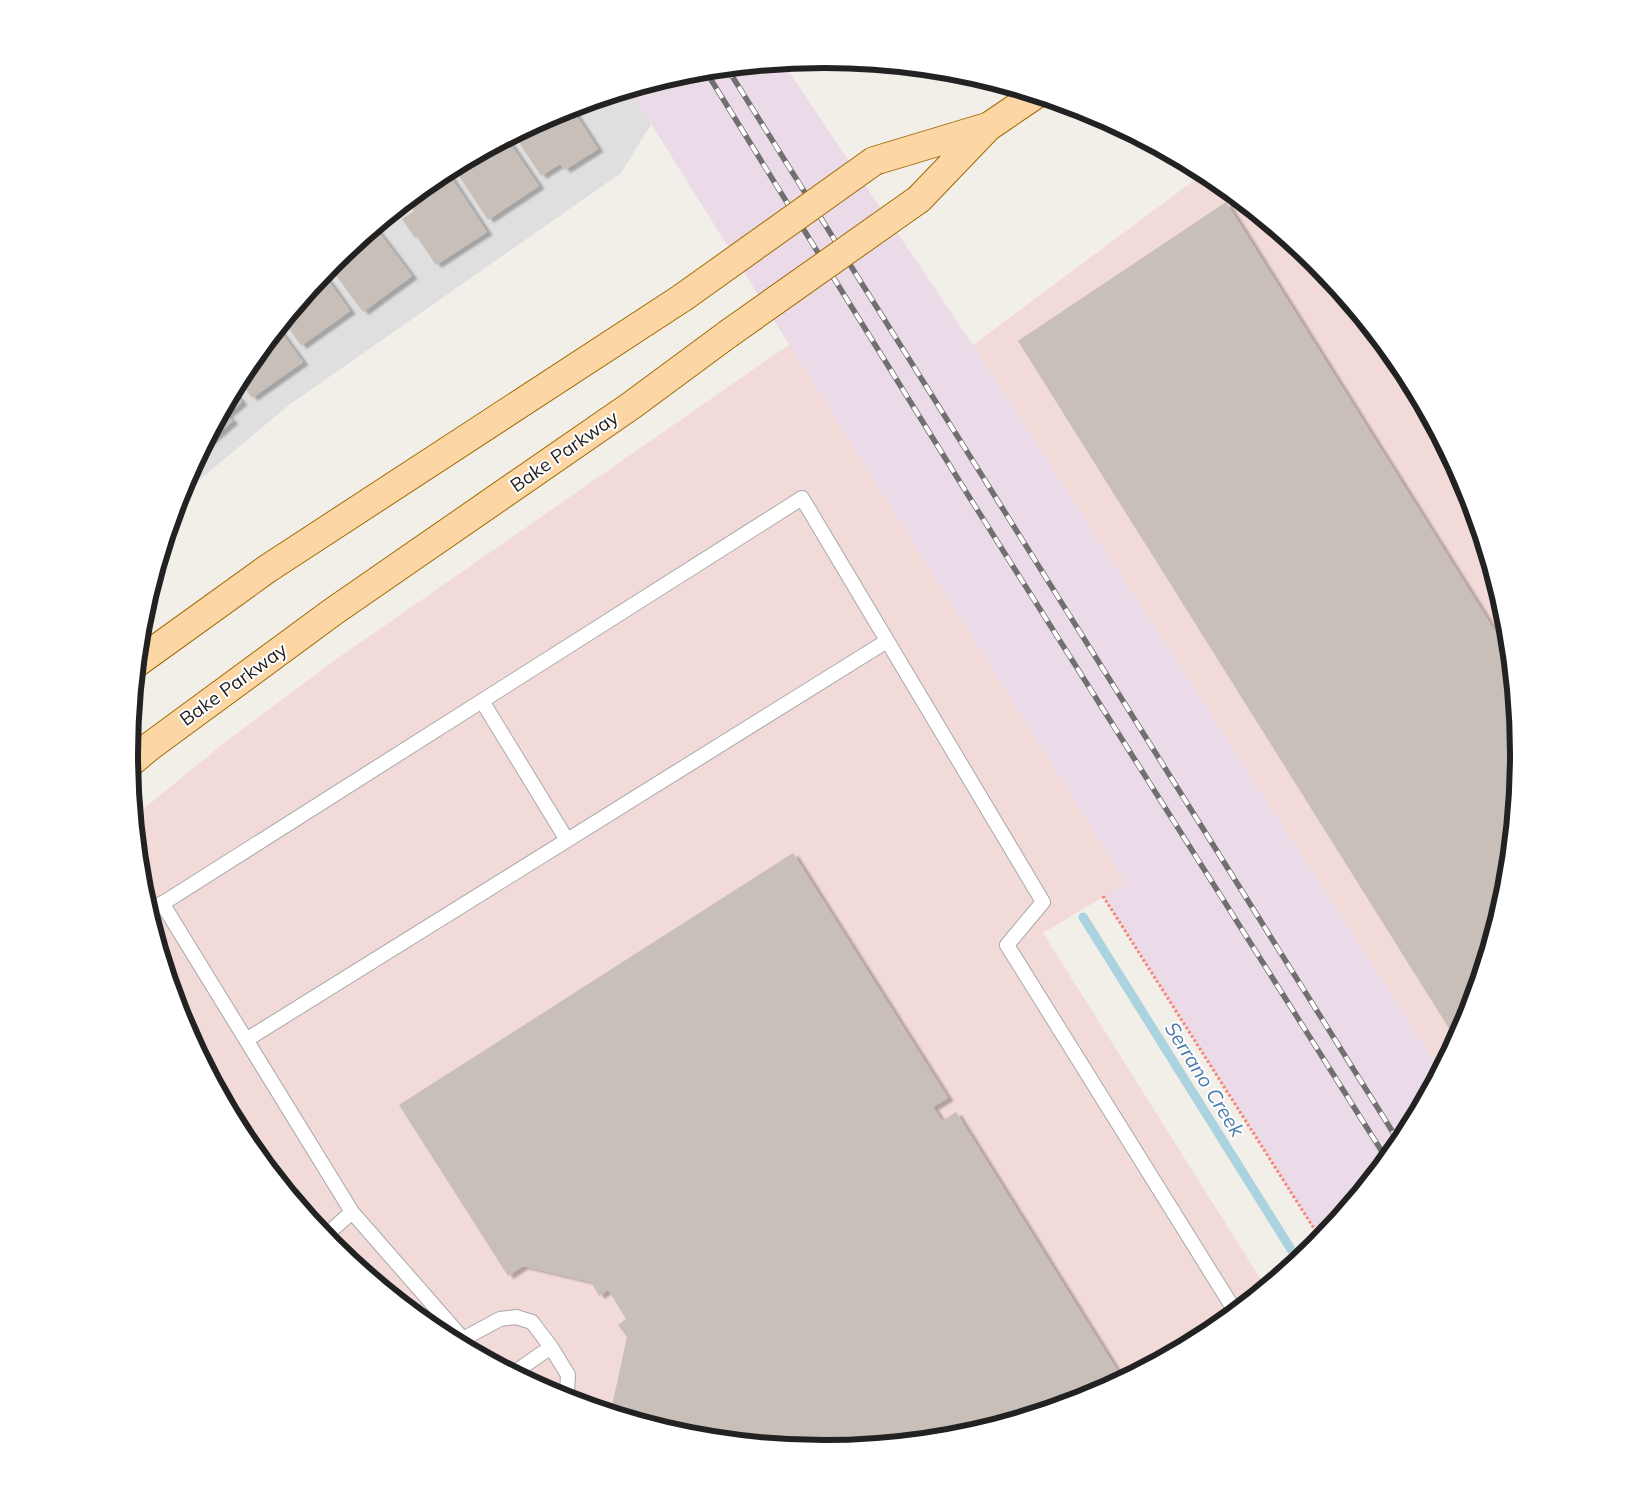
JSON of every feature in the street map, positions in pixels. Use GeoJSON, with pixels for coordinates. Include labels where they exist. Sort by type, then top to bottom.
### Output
{"type":"FeatureCollection","features":[{"type":"Feature","properties":{"kind":"main road","name":"Bake Parkway"},"geometry":{"type":"LineString","coordinates":[[138,756],[334,611],[624,410],[919,199],[988,127],[1029,99]]}},
{"type":"Feature","properties":{"kind":"main road","name":"Bake Parkway"},"geometry":{"type":"LineString","coordinates":[[144,658],[267,569],[682,298],[874,161],[988,127]]}},
{"type":"Feature","properties":{"kind":"lane"},"geometry":{"type":"LineString","coordinates":[[156,907],[802,498],[1043,902],[1007,945],[1231,1306]]}},
{"type":"Feature","properties":{"kind":"lane"},"geometry":{"type":"LineString","coordinates":[[246,1040],[887,641]]}},
{"type":"Feature","properties":{"kind":"lane"},"geometry":{"type":"LineString","coordinates":[[482,701],[567,840]]}},
{"type":"Feature","properties":{"kind":"lane"},"geometry":{"type":"LineString","coordinates":[[162,903],[352,1212],[457,1333]]}},
{"type":"Feature","properties":{"kind":"lane"},"geometry":{"type":"LineString","coordinates":[[331,1231],[352,1212]]}},
{"type":"Feature","properties":{"kind":"lane"},"geometry":{"type":"LineString","coordinates":[[470,1341],[500,1319],[516,1317],[532,1322],[568,1375],[567,1389]]}},
{"type":"Feature","properties":{"kind":"lane"},"geometry":{"type":"LineString","coordinates":[[519,1369],[551,1348]]}},
{"type":"Feature","properties":{"kind":"path"},"geometry":{"type":"LineString","coordinates":[[1103,896],[1316,1231]]}},
{"type":"Feature","properties":{"kind":"shaded area"},"geometry":{"type":"Polygon","coordinates":[[[787,69],[973,345],[1436,1063],[1418,1097],[1394,1135],[1368,1171],[1316,1231],[1103,896],[1126,883],[633,95],[690,81],[734,73],[787,69]]]}},
{"type":"Feature","properties":{"kind":"shaded area"},"geometry":{"type":"Polygon","coordinates":[[[633,95],[652,123],[621,173],[289,405],[192,486],[229,410],[253,372],[308,301],[338,268],[371,238],[442,183],[481,159],[520,138],[561,120],[633,95]]]}},
{"type":"Feature","properties":{"kind":"shaded area"},"geometry":{"type":"Polygon","coordinates":[[[1197,178],[1241,209],[1309,268],[1368,336],[1394,372],[1439,450],[1473,533],[1486,576],[1496,620],[1504,664],[1508,709],[1510,754],[1508,798],[1504,843],[1496,887],[1486,931],[1473,974],[1436,1063],[973,345],[1197,178]]]}},
{"type":"Feature","properties":{"kind":"shaded area"},"geometry":{"type":"Polygon","coordinates":[[[790,344],[1126,883],[1043,933],[1262,1281],[1205,1324],[1166,1348],[1127,1369],[1086,1387],[1044,1403],[1001,1416],[913,1434],[868,1438],[824,1440],[734,1434],[646,1416],[603,1403],[520,1369],[480,1348],[442,1324],[406,1298],[338,1239],[279,1171],[253,1135],[208,1057],[174,974],[161,931],[143,843],[140,812],[224,743],[338,658],[790,344]]]}},
{"type":"Feature","properties":{"kind":"building"},"geometry":{"type":"Polygon","coordinates":[[[576,114],[598,149],[565,170],[560,164],[541,176],[517,140],[576,114]]]}},
{"type":"Feature","properties":{"kind":"building"},"geometry":{"type":"Polygon","coordinates":[[[510,143],[539,186],[488,220],[457,174],[510,143]]]}},
{"type":"Feature","properties":{"kind":"building"},"geometry":{"type":"Polygon","coordinates":[[[451,177],[487,232],[436,265],[402,219],[414,211],[410,206],[451,177]]]}},
{"type":"Feature","properties":{"kind":"building"},"geometry":{"type":"Polygon","coordinates":[[[1226,202],[1499,638],[1504,664],[1510,754],[1504,843],[1486,931],[1473,974],[1450,1031],[1018,341],[1226,202]]]}},
{"type":"Feature","properties":{"kind":"building"},"geometry":{"type":"Polygon","coordinates":[[[379,232],[412,276],[363,312],[334,273],[379,232]]]}},
{"type":"Feature","properties":{"kind":"building"},"geometry":{"type":"Polygon","coordinates":[[[328,279],[350,311],[301,346],[287,326],[328,279]]]}},
{"type":"Feature","properties":{"kind":"building"},"geometry":{"type":"Polygon","coordinates":[[[282,333],[303,362],[252,398],[244,387],[282,333]]]}},
{"type":"Feature","properties":{"kind":"building"},"geometry":{"type":"Polygon","coordinates":[[[238,397],[242,402],[227,415],[233,421],[215,436],[229,410],[238,397]]]}},
{"type":"Feature","properties":{"kind":"building"},"geometry":{"type":"Polygon","coordinates":[[[793,853],[948,1098],[933,1107],[942,1121],[956,1112],[1119,1373],[1044,1403],[1001,1416],[913,1434],[868,1438],[824,1440],[734,1434],[646,1416],[612,1406],[627,1337],[618,1325],[626,1319],[608,1290],[599,1296],[591,1282],[523,1266],[508,1276],[399,1105],[793,853]]]}},
{"type":"Feature","properties":{"kind":"waterway","name":"Serrano Creek"},"geometry":{"type":"LineString","coordinates":[[1083,917],[1293,1253]]}},
{"type":"Feature","properties":{"kind":"railway"},"geometry":{"type":"LineString","coordinates":[[731,74],[1394,1135]]}},
{"type":"Feature","properties":{"kind":"railway"},"geometry":{"type":"LineString","coordinates":[[710,77],[968,495],[1382,1152]]}}]}
